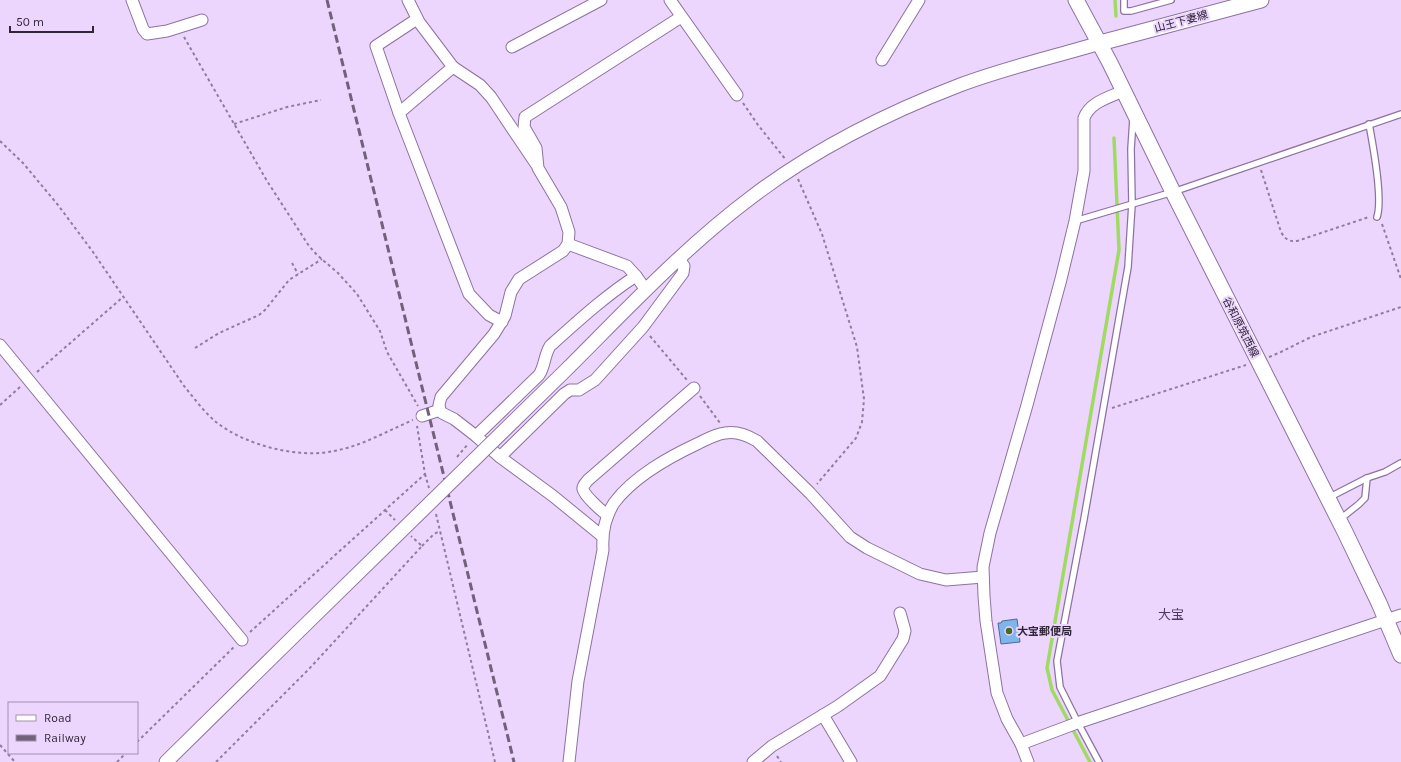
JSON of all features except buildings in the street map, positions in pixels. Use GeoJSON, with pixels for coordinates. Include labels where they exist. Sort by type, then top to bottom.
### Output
{"type":"FeatureCollection","features":[{"type":"Feature","properties":{"kind":"main road","name":"谷和原筑西線"},"geometry":{"type":"LineString","coordinates":[[1076,0],[1100,43],[1173,192],[1339,520],[1401,655]]}},
{"type":"Feature","properties":{"kind":"main road","name":"山王下妻線"},"geometry":{"type":"LineString","coordinates":[[1100,43],[1262,0]]}},
{"type":"Feature","properties":{"kind":"street"},"geometry":{"type":"LineString","coordinates":[[132,0],[143,29],[147,34],[154,34],[178,28],[202,20]]}},
{"type":"Feature","properties":{"kind":"street"},"geometry":{"type":"LineString","coordinates":[[408,0],[417,18],[453,67],[480,85],[491,97],[561,206],[569,232],[568,244],[562,251],[519,279],[511,292],[502,322],[494,334],[441,397],[438,405],[442,413],[454,419],[500,457],[553,496],[602,536]]}},
{"type":"Feature","properties":{"kind":"street"},"geometry":{"type":"LineString","coordinates":[[512,47],[600,0]]}},
{"type":"Feature","properties":{"kind":"street"},"geometry":{"type":"LineString","coordinates":[[670,0],[737,95]]}},
{"type":"Feature","properties":{"kind":"street"},"geometry":{"type":"LineString","coordinates":[[882,60],[919,0]]}},
{"type":"Feature","properties":{"kind":"street"},"geometry":{"type":"LineString","coordinates":[[511,126],[681,17]]}},
{"type":"Feature","properties":{"kind":"street"},"geometry":{"type":"LineString","coordinates":[[417,18],[376,46],[399,113],[469,294],[489,315],[502,322]]}},
{"type":"Feature","properties":{"kind":"street"},"geometry":{"type":"LineString","coordinates":[[166,762],[679,258],[748,199],[793,168],[847,137],[913,104],[960,85],[998,72],[1100,43]]}},
{"type":"Feature","properties":{"kind":"street"},"geometry":{"type":"LineString","coordinates":[[399,113],[453,67]]}},
{"type":"Feature","properties":{"kind":"street"},"geometry":{"type":"LineString","coordinates":[[1028,762],[1021,744],[1007,719],[997,693],[986,621],[983,577],[984,559],[1061,279],[1075,221],[1084,171],[1084,118],[1087,111],[1095,104],[1123,91]]}},
{"type":"Feature","properties":{"kind":"street"},"geometry":{"type":"LineString","coordinates":[[525,117],[524,127],[536,148],[538,168]]}},
{"type":"Feature","properties":{"kind":"street"},"geometry":{"type":"LineString","coordinates":[[568,244],[627,266],[646,290]]}},
{"type":"Feature","properties":{"kind":"street"},"geometry":{"type":"LineString","coordinates":[[500,457],[564,394],[570,390],[579,390],[595,380],[642,328],[683,273],[684,264],[679,258]]}},
{"type":"Feature","properties":{"kind":"street"},"geometry":{"type":"LineString","coordinates":[[476,436],[539,375],[543,369],[550,346],[588,312],[636,276]]}},
{"type":"Feature","properties":{"kind":"street"},"geometry":{"type":"LineString","coordinates":[[0,345],[242,640]]}},
{"type":"Feature","properties":{"kind":"street"},"geometry":{"type":"LineString","coordinates":[[608,515],[597,507],[584,491],[584,486],[593,475],[694,388]]}},
{"type":"Feature","properties":{"kind":"street"},"geometry":{"type":"LineString","coordinates":[[419,417],[440,410]]}},
{"type":"Feature","properties":{"kind":"street"},"geometry":{"type":"LineString","coordinates":[[569,762],[578,681],[603,550],[602,536],[608,515],[614,504],[623,493],[652,469],[689,448],[713,437],[725,433],[741,434],[756,441],[810,493],[850,537],[895,563],[920,574],[946,580],[983,577]]}},
{"type":"Feature","properties":{"kind":"street"},"geometry":{"type":"LineString","coordinates":[[753,762],[772,746],[823,715],[880,676],[903,639],[905,632],[900,613]]}},
{"type":"Feature","properties":{"kind":"street"},"geometry":{"type":"LineString","coordinates":[[1021,744],[1077,723],[1401,615]]}},
{"type":"Feature","properties":{"kind":"street"},"geometry":{"type":"LineString","coordinates":[[823,715],[851,762]]}},
{"type":"Feature","properties":{"kind":"lane"},"geometry":{"type":"LineString","coordinates":[[1124,0],[1124,11],[1131,11],[1170,0]]}},
{"type":"Feature","properties":{"kind":"lane"},"geometry":{"type":"LineString","coordinates":[[1099,762],[1077,723],[1060,687],[1057,661],[1084,519],[1128,267],[1132,204],[1131,149],[1134,113]]}},
{"type":"Feature","properties":{"kind":"lane"},"geometry":{"type":"LineString","coordinates":[[1075,221],[1173,192],[1401,114]]}},
{"type":"Feature","properties":{"kind":"lane"},"geometry":{"type":"LineString","coordinates":[[1369,124],[1376,163],[1379,211],[1377,216]]}},
{"type":"Feature","properties":{"kind":"lane"},"geometry":{"type":"LineString","coordinates":[[1328,498],[1401,463]]}},
{"type":"Feature","properties":{"kind":"lane"},"geometry":{"type":"LineString","coordinates":[[1339,520],[1365,498],[1367,478]]}},
{"type":"Feature","properties":{"kind":"path"},"geometry":{"type":"LineString","coordinates":[[178,28],[278,198],[309,246],[349,284],[380,331],[387,352],[419,417],[418,433],[429,488]]}},
{"type":"Feature","properties":{"kind":"path"},"geometry":{"type":"LineString","coordinates":[[737,95],[758,125],[793,168],[822,234],[857,347],[864,399],[862,422],[856,438],[810,493]]}},
{"type":"Feature","properties":{"kind":"path"},"geometry":{"type":"LineString","coordinates":[[234,124],[287,107],[321,100]]}},
{"type":"Feature","properties":{"kind":"path"},"geometry":{"type":"LineString","coordinates":[[0,142],[24,163],[58,205],[184,386],[216,422],[248,440],[280,449],[316,453],[334,452],[370,439],[419,417]]}},
{"type":"Feature","properties":{"kind":"path"},"geometry":{"type":"LineString","coordinates":[[1259,162],[1278,224],[1281,232],[1287,240],[1291,242],[1297,241],[1369,217],[1377,216],[1380,219],[1384,229],[1401,279]]}},
{"type":"Feature","properties":{"kind":"path"},"geometry":{"type":"LineString","coordinates":[[195,348],[219,333],[259,315],[265,310],[289,280],[322,259]]}},
{"type":"Feature","properties":{"kind":"path"},"geometry":{"type":"LineString","coordinates":[[292,263],[299,274]]}},
{"type":"Feature","properties":{"kind":"path"},"geometry":{"type":"LineString","coordinates":[[0,405],[123,297]]}},
{"type":"Feature","properties":{"kind":"path"},"geometry":{"type":"LineString","coordinates":[[642,328],[714,413],[725,433]]}},
{"type":"Feature","properties":{"kind":"path"},"geometry":{"type":"LineString","coordinates":[[457,457],[476,436]]}},
{"type":"Feature","properties":{"kind":"path"},"geometry":{"type":"LineString","coordinates":[[138,741],[242,640],[425,474]]}},
{"type":"Feature","properties":{"kind":"path"},"geometry":{"type":"LineString","coordinates":[[385,510],[395,520]]}},
{"type":"Feature","properties":{"kind":"path"},"geometry":{"type":"LineString","coordinates":[[434,510],[495,762]]}},
{"type":"Feature","properties":{"kind":"path"},"geometry":{"type":"LineString","coordinates":[[216,762],[309,669],[422,546],[434,534],[440,531]]}},
{"type":"Feature","properties":{"kind":"path"},"geometry":{"type":"LineString","coordinates":[[411,536],[422,546]]}},
{"type":"Feature","properties":{"kind":"path"},"geometry":{"type":"LineString","coordinates":[[0,745],[15,762]]}},
{"type":"Feature","properties":{"kind":"path"},"geometry":{"type":"LineString","coordinates":[[117,762],[125,754]]}},
{"type":"Feature","properties":{"kind":"waterway"},"geometry":{"type":"LineString","coordinates":[[1115,0],[1116,16]]}},
{"type":"Feature","properties":{"kind":"waterway"},"geometry":{"type":"LineString","coordinates":[[1090,762],[1052,690],[1047,668],[1119,250],[1114,138]]}},
{"type":"Feature","properties":{"kind":"railway"},"geometry":{"type":"LineString","coordinates":[[327,0],[514,762]]}},
{"type":"Feature","properties":{"kind":"place","name":"大宝郵便局"},"geometry":{"type":"Point","coordinates":[1009,631]}},
{"type":"Feature","properties":{"kind":"district","name":"大宝"},"geometry":{"type":"Point","coordinates":[1171,614]}}]}
